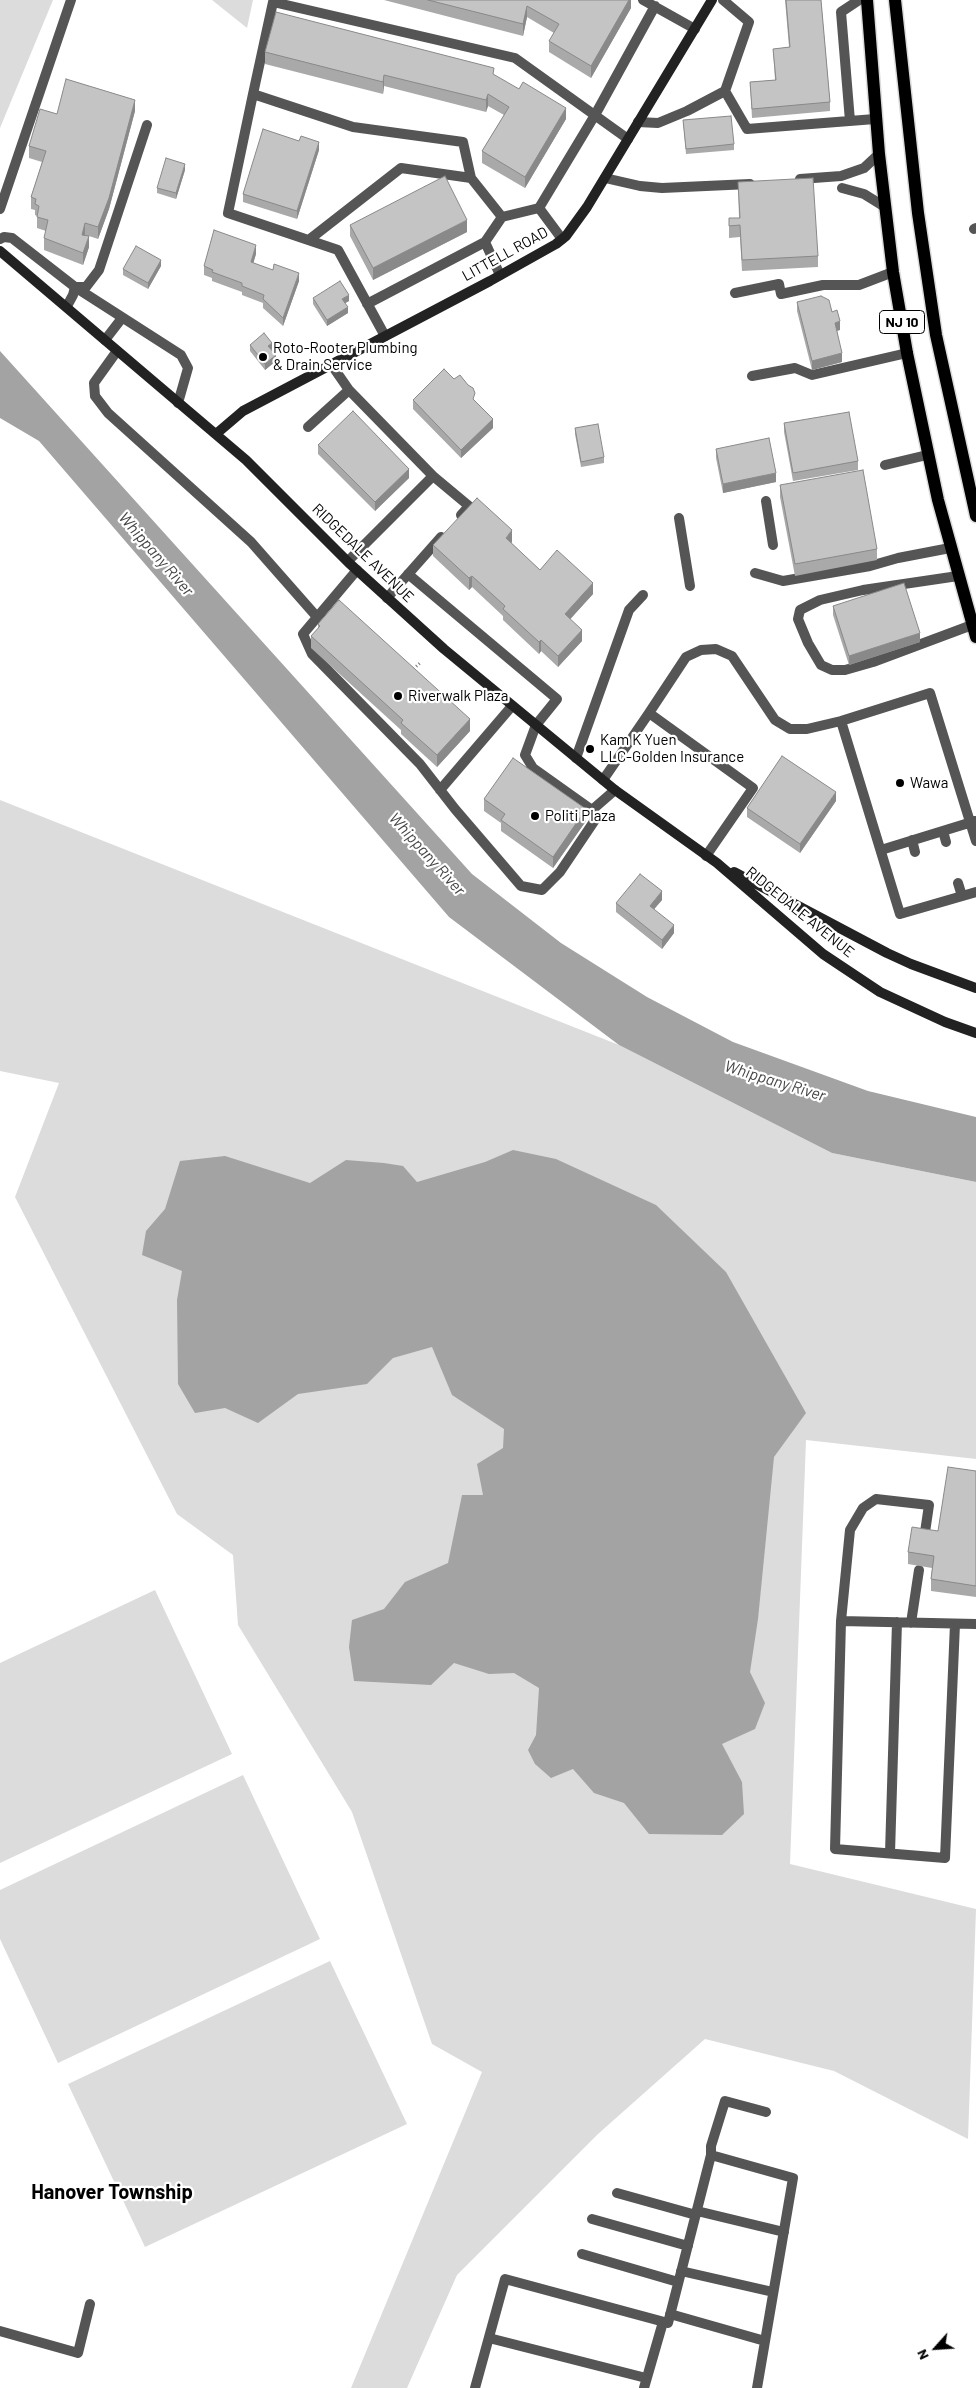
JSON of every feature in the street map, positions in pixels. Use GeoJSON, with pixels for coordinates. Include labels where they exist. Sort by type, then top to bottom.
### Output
{"type":"FeatureCollection","features":[{"type":"Feature","properties":{"kind":"main road","name":"LITTELL ROAD"},"geometry":{"type":"LineString","coordinates":[[216,434],[243,411],[500,275],[562,239],[588,207],[712,0]]}},
{"type":"Feature","properties":{"kind":"main road","name":"NJ 10"},"geometry":{"type":"LineString","coordinates":[[867,0],[875,119],[893,272],[927,455],[950,548],[974,631]]}},
{"type":"Feature","properties":{"kind":"main road","name":"NJ 10"},"geometry":{"type":"LineString","coordinates":[[895,0],[918,213],[936,335],[976,516]]}},
{"type":"Feature","properties":{"kind":"main road","name":"RIDGEDALE AVENUE"},"geometry":{"type":"LineString","coordinates":[[0,251],[246,460],[348,561],[444,649],[615,790],[716,863],[823,954],[872,986],[945,1022],[976,1033]]}},
{"type":"Feature","properties":{"kind":"main road","name":"RIDGEDALE AVENUE"},"geometry":{"type":"LineString","coordinates":[[716,863],[887,953],[976,988]]}},
{"type":"Feature","properties":{"kind":"lane"},"geometry":{"type":"LineString","coordinates":[[0,209],[71,0]]}},
{"type":"Feature","properties":{"kind":"lane"},"geometry":{"type":"LineString","coordinates":[[643,0],[695,29]]}},
{"type":"Feature","properties":{"kind":"lane"},"geometry":{"type":"LineString","coordinates":[[638,122],[658,123],[687,111],[725,91],[749,22],[723,0]]}},
{"type":"Feature","properties":{"kind":"lane"},"geometry":{"type":"LineString","coordinates":[[850,121],[841,12],[858,0]]}},
{"type":"Feature","properties":{"kind":"lane"},"geometry":{"type":"LineString","coordinates":[[385,336],[338,250],[228,213],[273,1],[515,58],[628,139]]}},
{"type":"Feature","properties":{"kind":"lane"},"geometry":{"type":"LineString","coordinates":[[367,304],[485,242],[502,217],[539,208],[595,115],[654,6]]}},
{"type":"Feature","properties":{"kind":"lane"},"geometry":{"type":"LineString","coordinates":[[725,91],[747,129],[875,119]]}},
{"type":"Feature","properties":{"kind":"lane"},"geometry":{"type":"LineString","coordinates":[[253,94],[353,127],[463,142],[471,178],[502,217]]}},
{"type":"Feature","properties":{"kind":"lane"},"geometry":{"type":"LineString","coordinates":[[75,287],[86,287],[99,270],[147,125]]}},
{"type":"Feature","properties":{"kind":"lane"},"geometry":{"type":"LineString","coordinates":[[792,180],[841,176],[864,168],[879,154]]}},
{"type":"Feature","properties":{"kind":"lane"},"geometry":{"type":"LineString","coordinates":[[310,239],[401,168],[471,178]]}},
{"type":"Feature","properties":{"kind":"lane"},"geometry":{"type":"LineString","coordinates":[[605,178],[640,186],[662,188],[714,187],[763,182]]}},
{"type":"Feature","properties":{"kind":"lane"},"geometry":{"type":"LineString","coordinates":[[842,188],[864,194],[886,207]]}},
{"type":"Feature","properties":{"kind":"lane"},"geometry":{"type":"LineString","coordinates":[[539,208],[562,239]]}},
{"type":"Feature","properties":{"kind":"lane"},"geometry":{"type":"LineString","coordinates":[[1,236],[12,238],[75,287],[182,355],[188,368],[178,403]]}},
{"type":"Feature","properties":{"kind":"lane"},"geometry":{"type":"LineString","coordinates":[[485,242],[500,275]]}},
{"type":"Feature","properties":{"kind":"lane"},"geometry":{"type":"LineString","coordinates":[[736,293],[779,284],[780,294],[824,284],[859,285],[893,272]]}},
{"type":"Feature","properties":{"kind":"lane"},"geometry":{"type":"LineString","coordinates":[[67,306],[75,287]]}},
{"type":"Feature","properties":{"kind":"lane"},"geometry":{"type":"LineString","coordinates":[[105,340],[122,318]]}},
{"type":"Feature","properties":{"kind":"lane"},"geometry":{"type":"LineString","coordinates":[[118,351],[94,383],[95,396],[108,413],[251,542],[317,617]]}},
{"type":"Feature","properties":{"kind":"lane"},"geometry":{"type":"LineString","coordinates":[[752,376],[795,368],[812,375],[907,353]]}},
{"type":"Feature","properties":{"kind":"lane"},"geometry":{"type":"LineString","coordinates":[[331,364],[350,390],[433,476],[469,506],[387,598]]}},
{"type":"Feature","properties":{"kind":"lane"},"geometry":{"type":"LineString","coordinates":[[308,427],[350,390]]}},
{"type":"Feature","properties":{"kind":"lane"},"geometry":{"type":"LineString","coordinates":[[885,465],[927,455]]}},
{"type":"Feature","properties":{"kind":"lane"},"geometry":{"type":"LineString","coordinates":[[348,561],[433,476]]}},
{"type":"Feature","properties":{"kind":"lane"},"geometry":{"type":"LineString","coordinates":[[766,501],[773,545]]}},
{"type":"Feature","properties":{"kind":"lane"},"geometry":{"type":"LineString","coordinates":[[679,518],[690,586]]}},
{"type":"Feature","properties":{"kind":"lane"},"geometry":{"type":"LineString","coordinates":[[755,573],[783,581],[870,566],[905,556],[950,548]]}},
{"type":"Feature","properties":{"kind":"lane"},"geometry":{"type":"LineString","coordinates":[[358,570],[302,634],[312,654],[420,764],[521,886],[542,890],[560,872],[595,820],[592,810],[533,768],[525,755],[536,725],[557,698],[408,574]]}},
{"type":"Feature","properties":{"kind":"lane"},"geometry":{"type":"LineString","coordinates":[[958,576],[863,590],[820,600],[800,610],[798,619],[808,643],[821,665],[832,670],[845,670],[974,631]]}},
{"type":"Feature","properties":{"kind":"lane"},"geometry":{"type":"LineString","coordinates":[[576,758],[629,610],[643,595]]}},
{"type":"Feature","properties":{"kind":"lane"},"geometry":{"type":"LineString","coordinates":[[603,780],[686,657],[701,650],[716,649],[732,656],[775,720],[790,729],[807,729],[841,721],[930,693],[973,821],[976,841]]}},
{"type":"Feature","properties":{"kind":"lane"},"geometry":{"type":"LineString","coordinates":[[440,790],[512,706]]}},
{"type":"Feature","properties":{"kind":"lane"},"geometry":{"type":"LineString","coordinates":[[649,713],[753,788],[706,856]]}},
{"type":"Feature","properties":{"kind":"lane"},"geometry":{"type":"LineString","coordinates":[[841,721],[900,914],[976,892]]}},
{"type":"Feature","properties":{"kind":"lane"},"geometry":{"type":"LineString","coordinates":[[592,810],[615,790]]}},
{"type":"Feature","properties":{"kind":"lane"},"geometry":{"type":"LineString","coordinates":[[881,850],[912,840],[944,836],[973,821]]}},
{"type":"Feature","properties":{"kind":"lane"},"geometry":{"type":"LineString","coordinates":[[912,840],[915,852]]}},
{"type":"Feature","properties":{"kind":"lane"},"geometry":{"type":"LineString","coordinates":[[958,883],[962,896]]}},
{"type":"Feature","properties":{"kind":"lane"},"geometry":{"type":"LineString","coordinates":[[928,894],[931,905]]}},
{"type":"Feature","properties":{"kind":"lane"},"geometry":{"type":"LineString","coordinates":[[924,1539],[929,1505],[876,1499],[863,1508],[850,1530],[841,1621],[835,1849],[945,1858],[955,1624]]}},
{"type":"Feature","properties":{"kind":"lane"},"geometry":{"type":"LineString","coordinates":[[912,1623],[919,1570]]}},
{"type":"Feature","properties":{"kind":"lane"},"geometry":{"type":"LineString","coordinates":[[841,1621],[976,1624]]}},
{"type":"Feature","properties":{"kind":"lane"},"geometry":{"type":"LineString","coordinates":[[890,1853],[897,1622]]}},
{"type":"Feature","properties":{"kind":"lane"},"geometry":{"type":"LineString","coordinates":[[489,2338],[645,2383],[678,2282],[711,2155],[711,2146],[725,2101],[766,2112]]}},
{"type":"Feature","properties":{"kind":"lane"},"geometry":{"type":"LineString","coordinates":[[711,2155],[793,2178],[757,2388]]}},
{"type":"Feature","properties":{"kind":"lane"},"geometry":{"type":"LineString","coordinates":[[617,2194],[784,2232]]}},
{"type":"Feature","properties":{"kind":"lane"},"geometry":{"type":"LineString","coordinates":[[592,2219],[688,2246]]}},
{"type":"Feature","properties":{"kind":"lane"},"geometry":{"type":"LineString","coordinates":[[582,2254],[678,2282]]}},
{"type":"Feature","properties":{"kind":"lane"},"geometry":{"type":"LineString","coordinates":[[681,2271],[773,2292]]}},
{"type":"Feature","properties":{"kind":"lane"},"geometry":{"type":"LineString","coordinates":[[475,2388],[505,2278],[765,2341]]}},
{"type":"Feature","properties":{"kind":"lane"},"geometry":{"type":"LineString","coordinates":[[0,2332],[78,2353],[90,2304]]}},
{"type":"Feature","properties":{"kind":"path"},"geometry":{"type":"LineString","coordinates":[[408,674],[420,663]]}},
{"type":"Feature","properties":{"kind":"shaded area"},"geometry":{"type":"Polygon","coordinates":[[[0,0],[53,0],[0,128],[0,0]]]}},
{"type":"Feature","properties":{"kind":"shaded area"},"geometry":{"type":"Polygon","coordinates":[[[212,0],[253,0],[247,28],[212,0]]]}},
{"type":"Feature","properties":{"kind":"shaded area"},"geometry":{"type":"Polygon","coordinates":[[[0,800],[619,1045],[832,1153],[976,1182],[976,1459],[806,1440],[790,1864],[976,1909],[968,2139],[834,2071],[705,2039],[598,2134],[457,2275],[407,2388],[351,2388],[482,2072],[432,2044],[352,1812],[238,1625],[233,1555],[177,1514],[15,1197],[59,1083],[0,1071],[0,800]]]}},
{"type":"Feature","properties":{"kind":"shaded area"},"geometry":{"type":"Polygon","coordinates":[[[155,1590],[232,1754],[0,1863],[0,1663],[155,1590]]]}},
{"type":"Feature","properties":{"kind":"shaded area"},"geometry":{"type":"Polygon","coordinates":[[[243,1775],[320,1939],[58,2063],[0,1939],[0,1890],[243,1775]]]}},
{"type":"Feature","properties":{"kind":"shaded area"},"geometry":{"type":"Polygon","coordinates":[[[330,1961],[407,2124],[145,2247],[68,2084],[330,1961]]]}},
{"type":"Feature","properties":{"kind":"water","name":"Whippany River"},"geometry":{"type":"Polygon","coordinates":[[[0,351],[472,874],[561,943],[647,997],[733,1042],[868,1091],[976,1117],[976,1182],[832,1153],[619,1045],[449,917],[39,441],[0,418],[0,351]]]}},
{"type":"Feature","properties":{"kind":"water"},"geometry":{"type":"Polygon","coordinates":[[[513,1150],[556,1159],[656,1205],[726,1272],[806,1413],[774,1457],[758,1619],[750,1672],[765,1703],[755,1729],[722,1744],[742,1782],[744,1814],[722,1835],[649,1834],[624,1803],[594,1793],[573,1769],[551,1778],[535,1764],[528,1750],[536,1735],[539,1688],[514,1673],[489,1674],[454,1663],[431,1685],[354,1681],[349,1647],[352,1620],[384,1609],[405,1582],[448,1563],[462,1495],[483,1495],[477,1464],[503,1448],[504,1429],[452,1395],[432,1347],[393,1358],[367,1384],[298,1394],[258,1423],[225,1408],[195,1413],[178,1384],[177,1300],[182,1271],[142,1255],[146,1231],[165,1209],[180,1161],[225,1156],[310,1183],[346,1160],[384,1163],[403,1166],[417,1182],[485,1162],[513,1150]]]}},
{"type":"Feature","properties":{"kind":"building"},"geometry":{"type":"Polygon","coordinates":[[[428,0],[629,0],[591,66],[549,41],[559,24],[527,6],[523,24],[428,0]]]}},
{"type":"Feature","properties":{"kind":"building"},"geometry":{"type":"Polygon","coordinates":[[[786,0],[821,0],[830,102],[752,109],[750,82],[776,80],[773,49],[790,47],[786,0]]]}},
{"type":"Feature","properties":{"kind":"building"},"geometry":{"type":"Polygon","coordinates":[[[276,12],[494,68],[493,74],[519,89],[523,82],[566,108],[525,177],[482,151],[509,107],[488,94],[486,100],[384,75],[383,82],[265,52],[276,12]]]}},
{"type":"Feature","properties":{"kind":"building"},"geometry":{"type":"Polygon","coordinates":[[[66,79],[135,100],[109,198],[98,227],[85,223],[82,235],[89,236],[83,253],[44,238],[48,220],[37,217],[39,206],[35,204],[36,199],[31,197],[46,151],[29,146],[40,109],[57,114],[66,79]]]}},
{"type":"Feature","properties":{"kind":"building"},"geometry":{"type":"Polygon","coordinates":[[[731,116],[734,144],[686,149],[683,120],[731,116]]]}},
{"type":"Feature","properties":{"kind":"building"},"geometry":{"type":"Polygon","coordinates":[[[263,129],[299,141],[301,136],[319,142],[297,211],[243,194],[263,129]]]}},
{"type":"Feature","properties":{"kind":"building"},"geometry":{"type":"Polygon","coordinates":[[[166,158],[185,164],[176,193],[157,188],[166,158]]]}},
{"type":"Feature","properties":{"kind":"building"},"geometry":{"type":"Polygon","coordinates":[[[445,176],[467,220],[373,268],[350,225],[445,176]]]}},
{"type":"Feature","properties":{"kind":"building"},"geometry":{"type":"Polygon","coordinates":[[[813,178],[818,256],[742,260],[740,225],[729,226],[729,218],[740,218],[738,182],[813,178]]]}},
{"type":"Feature","properties":{"kind":"building"},"geometry":{"type":"Polygon","coordinates":[[[214,230],[256,245],[251,262],[273,270],[274,264],[299,273],[283,318],[263,299],[264,295],[242,286],[242,283],[212,272],[213,270],[204,266],[214,230]]]}},
{"type":"Feature","properties":{"kind":"building"},"geometry":{"type":"Polygon","coordinates":[[[136,246],[161,260],[148,283],[123,269],[136,246]]]}},
{"type":"Feature","properties":{"kind":"building"},"geometry":{"type":"Polygon","coordinates":[[[340,281],[349,295],[342,299],[348,307],[327,320],[313,298],[340,281]]]}},
{"type":"Feature","properties":{"kind":"building"},"geometry":{"type":"Polygon","coordinates":[[[821,296],[829,300],[832,312],[837,310],[840,321],[835,323],[842,353],[812,361],[797,302],[821,296]]]}},
{"type":"Feature","properties":{"kind":"building","name":"Roto-Rooter Plumbing & Drain Service"},"geometry":{"type":"Polygon","coordinates":[[[264,333],[272,343],[268,346],[276,355],[265,364],[250,345],[264,333]]]}},
{"type":"Feature","properties":{"kind":"building"},"geometry":{"type":"Polygon","coordinates":[[[444,369],[454,379],[460,375],[473,388],[475,393],[473,399],[493,419],[461,450],[413,400],[444,369]]]}},
{"type":"Feature","properties":{"kind":"building"},"geometry":{"type":"Polygon","coordinates":[[[353,411],[409,469],[375,502],[318,445],[353,411]]]}},
{"type":"Feature","properties":{"kind":"building"},"geometry":{"type":"Polygon","coordinates":[[[849,412],[858,461],[793,473],[784,423],[849,412]]]}},
{"type":"Feature","properties":{"kind":"building"},"geometry":{"type":"Polygon","coordinates":[[[598,424],[604,457],[581,462],[575,428],[598,424]]]}},
{"type":"Feature","properties":{"kind":"building"},"geometry":{"type":"Polygon","coordinates":[[[769,438],[776,473],[723,484],[716,449],[769,438]]]}},
{"type":"Feature","properties":{"kind":"building"},"geometry":{"type":"Polygon","coordinates":[[[863,470],[877,549],[795,564],[780,485],[863,470]]]}},
{"type":"Feature","properties":{"kind":"building"},"geometry":{"type":"Polygon","coordinates":[[[477,498],[512,530],[506,538],[540,570],[557,550],[593,583],[565,614],[582,630],[558,656],[541,640],[539,642],[503,609],[505,606],[472,576],[469,578],[433,545],[477,498]]]}},
{"type":"Feature","properties":{"kind":"building"},"geometry":{"type":"Polygon","coordinates":[[[904,583],[920,633],[849,656],[833,606],[904,583]]]}},
{"type":"Feature","properties":{"kind":"building","name":"Riverwalk Plaza"},"geometry":{"type":"Polygon","coordinates":[[[339,600],[470,719],[437,755],[401,723],[403,720],[311,636],[320,626],[318,624],[339,600]]]}},
{"type":"Feature","properties":{"kind":"building"},"geometry":{"type":"Polygon","coordinates":[[[782,756],[836,792],[800,844],[747,808],[782,756]]]}},
{"type":"Feature","properties":{"kind":"building","name":"Politi Plaza"},"geometry":{"type":"Polygon","coordinates":[[[513,758],[586,809],[553,857],[501,820],[505,814],[484,799],[513,758]]]}},
{"type":"Feature","properties":{"kind":"building"},"geometry":{"type":"Polygon","coordinates":[[[640,874],[662,891],[650,906],[674,925],[662,940],[616,903],[640,874]]]}},
{"type":"Feature","properties":{"kind":"building"},"geometry":{"type":"Polygon","coordinates":[[[948,1467],[976,1471],[976,1586],[931,1579],[934,1556],[908,1552],[912,1527],[938,1531],[948,1467]]]}},
{"type":"Feature","properties":{"kind":"place","name":"Roto-Rooter Plumbing & Drain Service"},"geometry":{"type":"Point","coordinates":[263,357]}},
{"type":"Feature","properties":{"kind":"place","name":"Riverwalk Plaza"},"geometry":{"type":"Point","coordinates":[398,696]}},
{"type":"Feature","properties":{"kind":"place","name":"Kam K Yuen LLC-Golden Insurance"},"geometry":{"type":"Point","coordinates":[590,749]}},
{"type":"Feature","properties":{"kind":"place","name":"Wawa"},"geometry":{"type":"Point","coordinates":[900,783]}},
{"type":"Feature","properties":{"kind":"place","name":"Politi Plaza"},"geometry":{"type":"Point","coordinates":[535,816]}},
{"type":"Feature","properties":{"kind":"district","name":"Hanover Township"},"geometry":{"type":"Point","coordinates":[112,2192]}}]}
